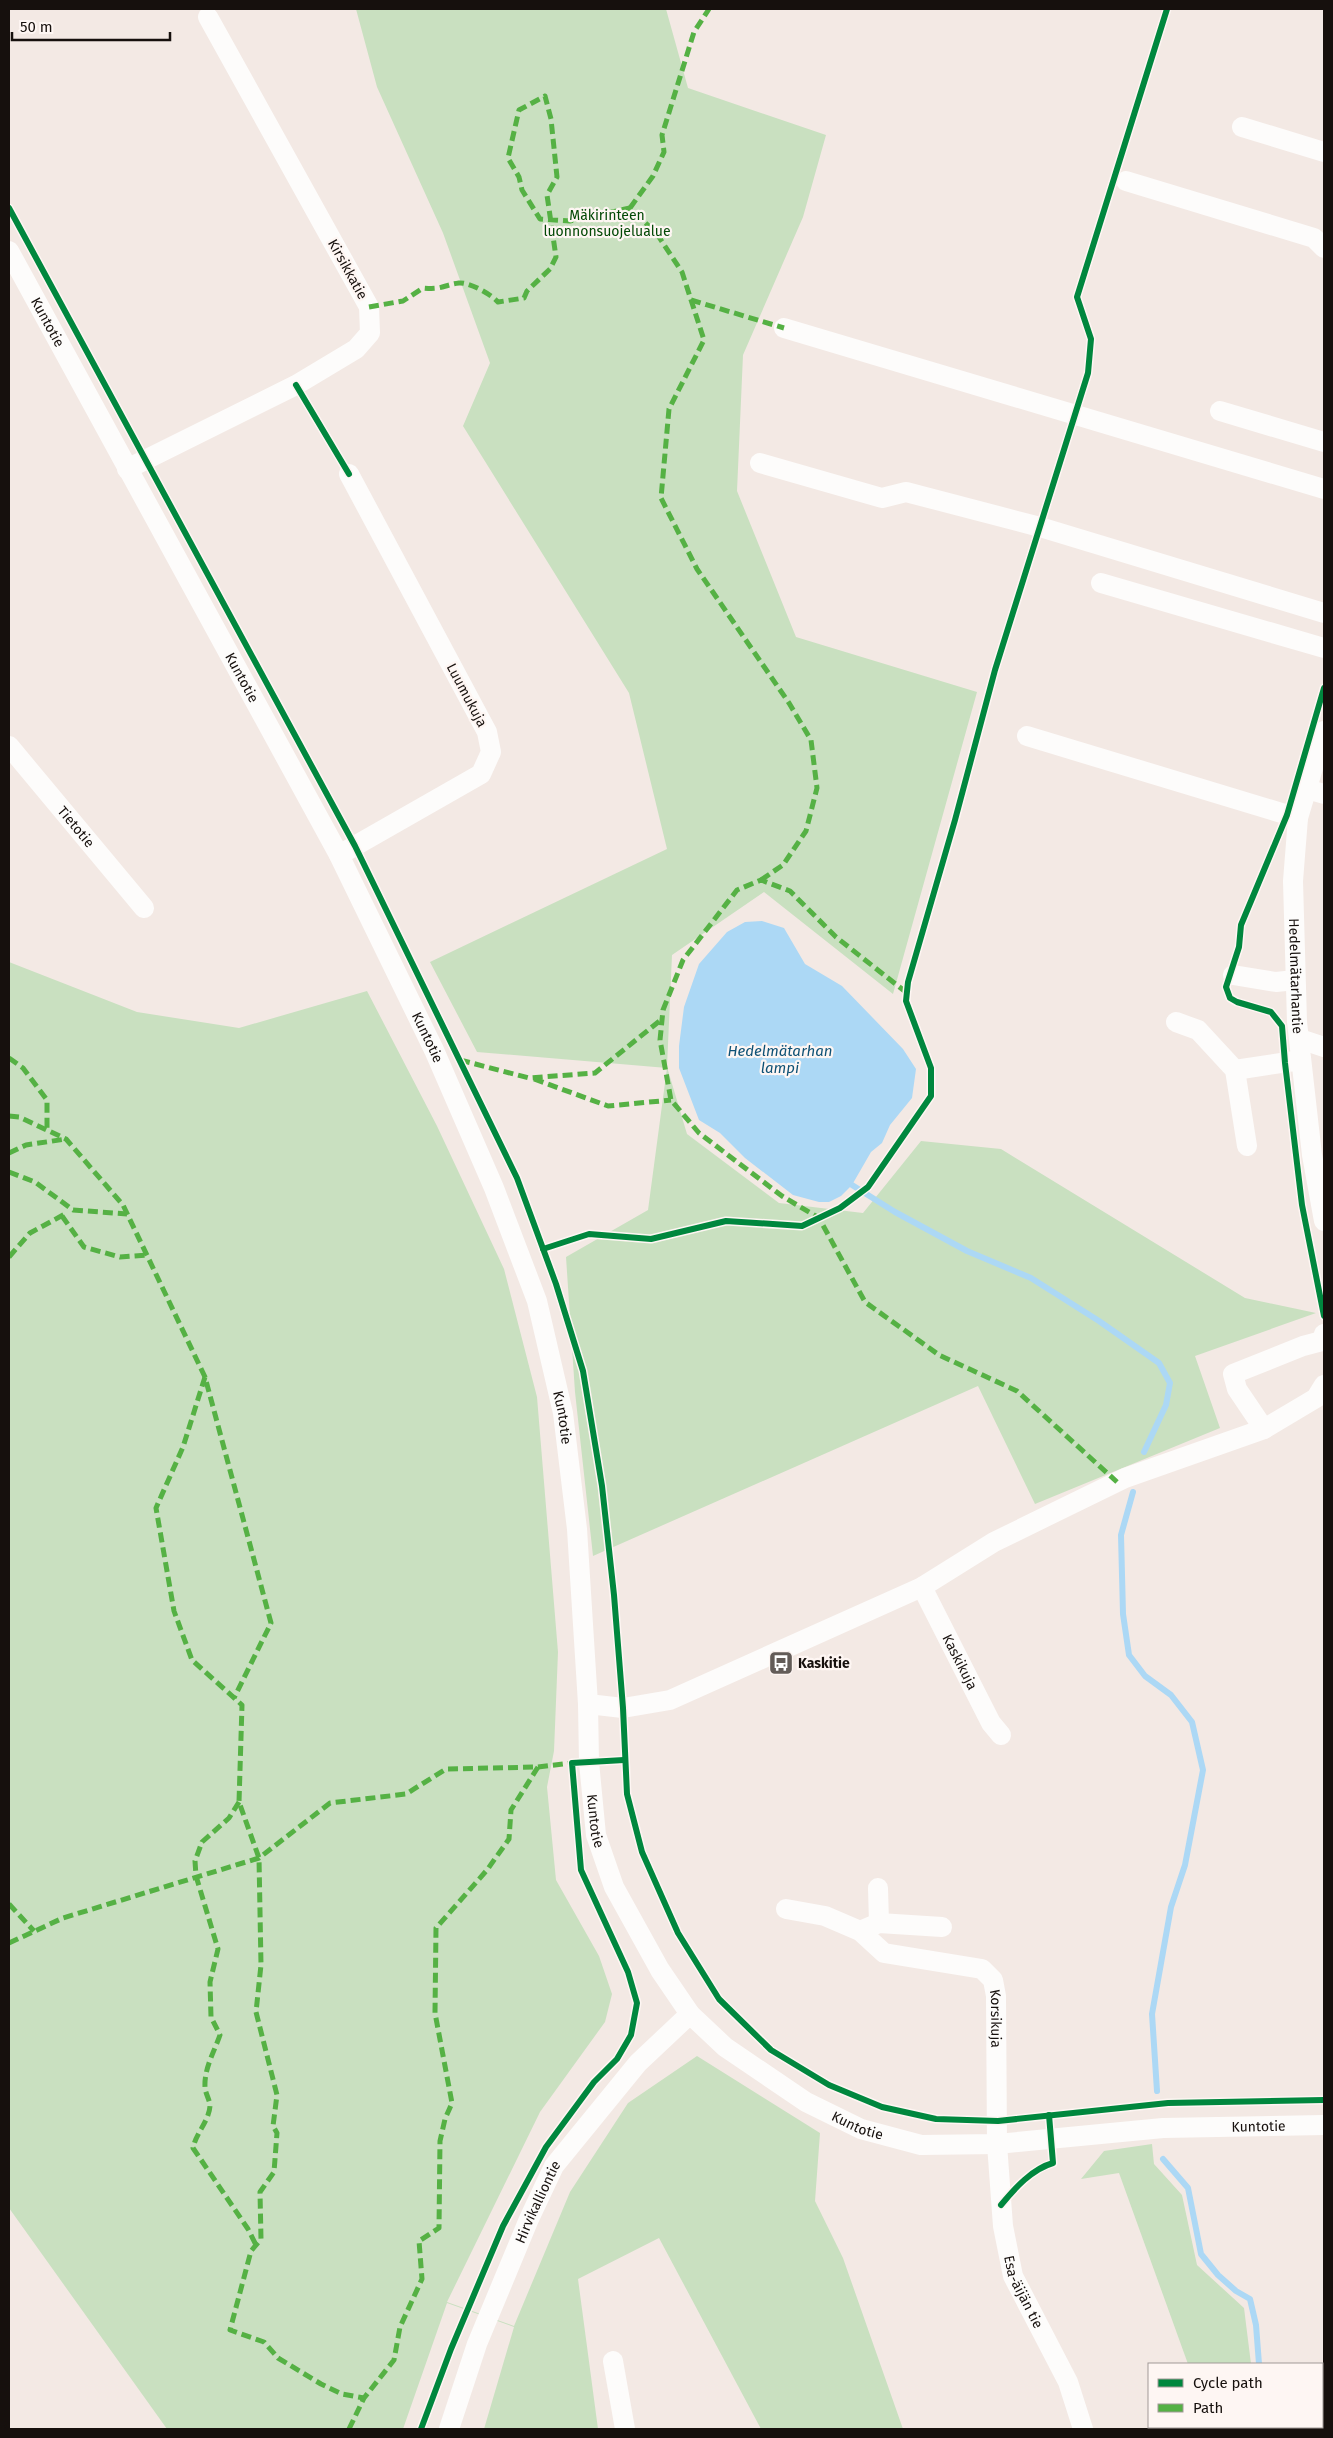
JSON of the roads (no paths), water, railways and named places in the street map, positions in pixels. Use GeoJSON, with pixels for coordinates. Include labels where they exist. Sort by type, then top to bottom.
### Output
{"type":"FeatureCollection","features":[{"type":"Feature","properties":{"kind":"street","name":"Kirsikkatie"},"geometry":{"type":"LineString","coordinates":[[127,469],[296,385],[356,349],[370,334],[368,307],[208,16]]}},
{"type":"Feature","properties":{"kind":"street"},"geometry":{"type":"LineString","coordinates":[[1242,127],[1324,152]]}},
{"type":"Feature","properties":{"kind":"street"},"geometry":{"type":"LineString","coordinates":[[1126,181],[1314,238],[1324,248]]}},
{"type":"Feature","properties":{"kind":"street","name":"Kuntotie"},"geometry":{"type":"LineString","coordinates":[[9,251],[339,855],[434,1050],[494,1188],[537,1301],[563,1413],[577,1529],[588,1704],[589,1762],[596,1835],[614,1887],[660,1970],[690,2014],[725,2047],[806,2102],[862,2129],[922,2145],[997,2144],[1163,2128],[1324,2125]]}},
{"type":"Feature","properties":{"kind":"street"},"geometry":{"type":"LineString","coordinates":[[784,328],[1324,489]]}},
{"type":"Feature","properties":{"kind":"street"},"geometry":{"type":"LineString","coordinates":[[1220,411],[1324,442]]}},
{"type":"Feature","properties":{"kind":"street"},"geometry":{"type":"LineString","coordinates":[[760,463],[882,498],[906,492],[1040,528],[1324,613]]}},
{"type":"Feature","properties":{"kind":"street","name":"Luumukuja"},"geometry":{"type":"LineString","coordinates":[[339,855],[481,774],[491,752],[487,732],[349,474]]}},
{"type":"Feature","properties":{"kind":"street"},"geometry":{"type":"LineString","coordinates":[[1101,583],[1324,648]]}},
{"type":"Feature","properties":{"kind":"street","name":"Hedelmätarhantie"},"geometry":{"type":"LineString","coordinates":[[1324,731],[1316,791],[1298,818],[1293,881],[1297,1022],[1312,1156],[1324,1221]]}},
{"type":"Feature","properties":{"kind":"street"},"geometry":{"type":"LineString","coordinates":[[1027,736],[1298,818]]}},
{"type":"Feature","properties":{"kind":"street","name":"Tietotie"},"geometry":{"type":"LineString","coordinates":[[9,746],[144,908]]}},
{"type":"Feature","properties":{"kind":"street"},"geometry":{"type":"LineString","coordinates":[[1234,974],[1276,982],[1295,980]]}},
{"type":"Feature","properties":{"kind":"street"},"geometry":{"type":"LineString","coordinates":[[1176,1022],[1198,1030],[1235,1070],[1247,1146]]}},
{"type":"Feature","properties":{"kind":"street"},"geometry":{"type":"LineString","coordinates":[[1300,1039],[1324,1047]]}},
{"type":"Feature","properties":{"kind":"street"},"geometry":{"type":"LineString","coordinates":[[1235,1070],[1301,1060]]}},
{"type":"Feature","properties":{"kind":"street"},"geometry":{"type":"LineString","coordinates":[[1264,1429],[1237,1389],[1233,1374],[1303,1346],[1322,1341],[1324,1334]]}},
{"type":"Feature","properties":{"kind":"street"},"geometry":{"type":"LineString","coordinates":[[588,1704],[623,1708],[670,1700],[922,1586],[994,1542],[1125,1478],[1264,1429],[1316,1398],[1324,1385]]}},
{"type":"Feature","properties":{"kind":"street","name":"Kaskikuja"},"geometry":{"type":"LineString","coordinates":[[922,1586],[991,1723],[1001,1735]]}},
{"type":"Feature","properties":{"kind":"street"},"geometry":{"type":"LineString","coordinates":[[878,1888],[879,1923]]}},
{"type":"Feature","properties":{"kind":"street","name":"Korsikuja"},"geometry":{"type":"LineString","coordinates":[[786,1909],[825,1916],[860,1931],[884,1953],[982,1969],[993,1980],[996,1996],[997,2144]]}},
{"type":"Feature","properties":{"kind":"street"},"geometry":{"type":"LineString","coordinates":[[860,1931],[879,1923],[942,1926]]}},
{"type":"Feature","properties":{"kind":"street","name":"Hirvikalliontie"},"geometry":{"type":"LineString","coordinates":[[449,2429],[477,2344],[529,2219],[554,2166],[638,2063],[690,2014]]}},
{"type":"Feature","properties":{"kind":"street","name":"Esa-äijän tie"},"geometry":{"type":"LineString","coordinates":[[997,2144],[1003,2226],[1013,2276],[1068,2382],[1083,2429]]}},
{"type":"Feature","properties":{"kind":"street"},"geometry":{"type":"LineString","coordinates":[[613,2361],[625,2429]]}},
{"type":"Feature","properties":{"kind":"water","name":"Hedelmätarhan lampi"},"geometry":{"type":"Polygon","coordinates":[[[762,921],[784,928],[805,964],[842,986],[903,1049],[916,1069],[912,1098],[890,1125],[882,1143],[871,1152],[852,1185],[841,1196],[829,1202],[819,1202],[793,1195],[745,1158],[720,1133],[699,1120],[679,1068],[679,1046],[684,1007],[699,964],[727,932],[745,922],[762,921]]]}},
{"type":"Feature","properties":{"kind":"waterway"},"geometry":{"type":"LineString","coordinates":[[852,1185],[895,1212],[967,1251],[1031,1278],[1099,1321],[1159,1363],[1170,1383],[1166,1405],[1144,1452]]}},
{"type":"Feature","properties":{"kind":"waterway"},"geometry":{"type":"LineString","coordinates":[[1133,1492],[1121,1535],[1123,1614],[1129,1655],[1145,1676],[1171,1695],[1192,1722],[1203,1770],[1185,1865],[1171,1907],[1152,2014],[1157,2091]]}},
{"type":"Feature","properties":{"kind":"waterway"},"geometry":{"type":"LineString","coordinates":[[1163,2159],[1188,2188],[1201,2254],[1218,2275],[1236,2291],[1250,2299],[1256,2325],[1259,2363]]}},
{"type":"Feature","properties":{"kind":"place","name":"Kaskitie"},"geometry":{"type":"Point","coordinates":[781,1663]}},
{"type":"Feature","properties":{"kind":"park label","name":"Mäkirinteen luonnonsuojelualue"},"geometry":{"type":"Point","coordinates":[607,224]}}]}
